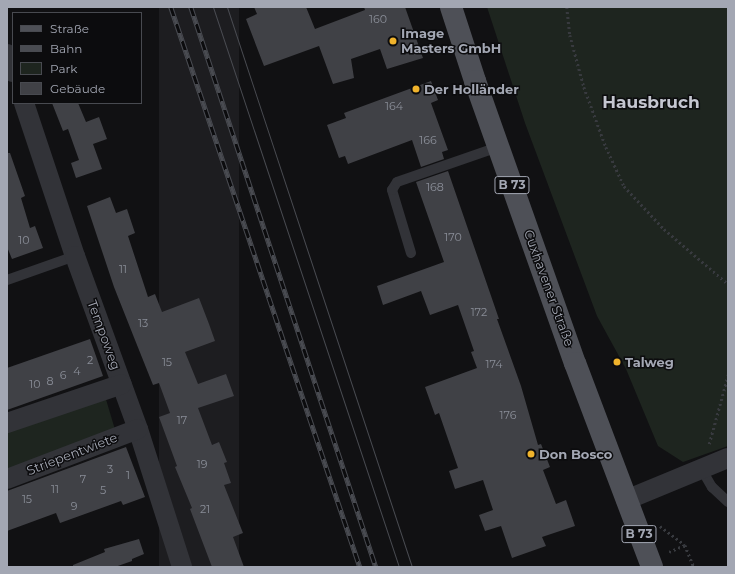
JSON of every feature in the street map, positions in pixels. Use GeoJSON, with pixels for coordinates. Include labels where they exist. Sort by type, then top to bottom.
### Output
{"type":"FeatureCollection","features":[{"type":"Feature","properties":{"kind":"main road","name":"Cuxhavener Straße"},"geometry":{"type":"LineString","coordinates":[[452,7],[498,146],[575,363],[652,567]]}},
{"type":"Feature","properties":{"kind":"street"},"geometry":{"type":"LineString","coordinates":[[7,54],[12,69]]}},
{"type":"Feature","properties":{"kind":"street","name":"Tempoweg"},"geometry":{"type":"LineString","coordinates":[[24,104],[75,256],[138,429],[182,567]]}},
{"type":"Feature","properties":{"kind":"street"},"geometry":{"type":"LineString","coordinates":[[7,423],[122,384]]}},
{"type":"Feature","properties":{"kind":"street","name":"Striepentwiete"},"geometry":{"type":"LineString","coordinates":[[7,479],[138,429]]}},
{"type":"Feature","properties":{"kind":"street"},"geometry":{"type":"LineString","coordinates":[[626,500],[728,458]]}},
{"type":"Feature","properties":{"kind":"lane"},"geometry":{"type":"LineString","coordinates":[[411,253],[392,190],[397,182],[498,146]]}},
{"type":"Feature","properties":{"kind":"lane"},"geometry":{"type":"LineString","coordinates":[[7,280],[75,256]]}},
{"type":"Feature","properties":{"kind":"lane"},"geometry":{"type":"LineString","coordinates":[[702,470],[712,487],[728,502]]}},
{"type":"Feature","properties":{"kind":"path"},"geometry":{"type":"LineString","coordinates":[[567,7],[570,36],[584,87],[606,147],[624,186],[664,229],[728,284]]}},
{"type":"Feature","properties":{"kind":"path"},"geometry":{"type":"LineString","coordinates":[[702,470],[728,375]]}},
{"type":"Feature","properties":{"kind":"path"},"geometry":{"type":"LineString","coordinates":[[685,545],[694,567]]}},
{"type":"Feature","properties":{"kind":"shaded area"},"geometry":{"type":"Polygon","coordinates":[[[159,7],[239,7],[239,567],[159,567],[159,7]]]}},
{"type":"Feature","properties":{"kind":"green space"},"geometry":{"type":"Polygon","coordinates":[[[487,7],[728,7],[728,446],[683,462],[658,446],[626,369],[597,316],[525,123],[487,7]]]}},
{"type":"Feature","properties":{"kind":"green space"},"geometry":{"type":"Polygon","coordinates":[[[105,396],[116,433],[7,471],[7,429],[105,396]]]}},
{"type":"Feature","properties":{"kind":"building"},"geometry":{"type":"Polygon","coordinates":[[[254,7],[306,7],[315,29],[365,10],[364,7],[405,7],[423,58],[387,69],[380,49],[351,59],[354,78],[333,84],[319,46],[264,66],[246,19],[257,14],[254,7]]]}},
{"type":"Feature","properties":{"kind":"building"},"geometry":{"type":"Polygon","coordinates":[[[431,81],[438,100],[431,103],[448,150],[442,152],[444,159],[421,167],[412,140],[348,164],[345,156],[339,158],[327,125],[346,118],[344,113],[431,81]]]}},
{"type":"Feature","properties":{"kind":"building"},"geometry":{"type":"Polygon","coordinates":[[[52,104],[78,104],[86,122],[99,117],[107,139],[93,144],[102,169],[76,178],[71,163],[79,160],[68,129],[63,131],[52,104]]]}},
{"type":"Feature","properties":{"kind":"building"},"geometry":{"type":"Polygon","coordinates":[[[7,153],[10,153],[25,196],[21,198],[30,228],[35,226],[43,248],[12,259],[7,247],[7,153]]]}},
{"type":"Feature","properties":{"kind":"building"},"geometry":{"type":"Polygon","coordinates":[[[448,171],[499,319],[497,319],[521,386],[538,445],[541,444],[550,467],[543,470],[556,504],[566,500],[575,526],[542,537],[546,546],[512,558],[501,526],[485,531],[479,515],[493,510],[483,480],[455,489],[449,471],[458,468],[439,413],[435,415],[425,387],[477,368],[471,352],[474,351],[458,305],[430,315],[421,291],[383,305],[377,286],[444,262],[416,182],[448,171]]]}},
{"type":"Feature","properties":{"kind":"building"},"geometry":{"type":"Polygon","coordinates":[[[110,197],[116,213],[127,209],[135,233],[128,236],[148,297],[155,294],[162,312],[199,298],[209,324],[215,341],[185,352],[198,384],[226,374],[234,396],[198,408],[212,445],[219,442],[227,462],[224,463],[231,483],[224,485],[243,533],[233,537],[244,567],[212,567],[190,509],[192,508],[175,467],[177,466],[159,417],[170,413],[159,383],[153,385],[114,287],[87,206],[110,197]]]}},
{"type":"Feature","properties":{"kind":"building"},"geometry":{"type":"Polygon","coordinates":[[[90,339],[103,376],[7,410],[7,368],[90,339]]]}},
{"type":"Feature","properties":{"kind":"building"},"geometry":{"type":"Polygon","coordinates":[[[126,447],[145,497],[123,505],[121,501],[60,523],[56,513],[7,531],[7,491],[126,447]]]}},
{"type":"Feature","properties":{"kind":"building"},"geometry":{"type":"Polygon","coordinates":[[[139,539],[144,554],[132,559],[132,561],[115,567],[73,567],[73,565],[105,552],[104,549],[139,539]]]}},
{"type":"Feature","properties":{"kind":"tram line"},"geometry":{"type":"LineString","coordinates":[[213,7],[399,567]]}},
{"type":"Feature","properties":{"kind":"tram line"},"geometry":{"type":"LineString","coordinates":[[227,7],[412,567]]}},
{"type":"Feature","properties":{"kind":"railway"},"geometry":{"type":"LineString","coordinates":[[171,7],[360,567]]}},
{"type":"Feature","properties":{"kind":"railway"},"geometry":{"type":"LineString","coordinates":[[191,7],[376,567]]}},
{"type":"Feature","properties":{"kind":"place","name":"Image Masters GmbH"},"geometry":{"type":"Point","coordinates":[393,41]}},
{"type":"Feature","properties":{"kind":"place","name":"Der Holländer"},"geometry":{"type":"Point","coordinates":[416,89]}},
{"type":"Feature","properties":{"kind":"place","name":"Talweg"},"geometry":{"type":"Point","coordinates":[617,362]}},
{"type":"Feature","properties":{"kind":"place","name":"Don Bosco"},"geometry":{"type":"Point","coordinates":[531,454]}},
{"type":"Feature","properties":{"kind":"district","name":"Hausbruch"},"geometry":{"type":"Point","coordinates":[651,103]}}]}
